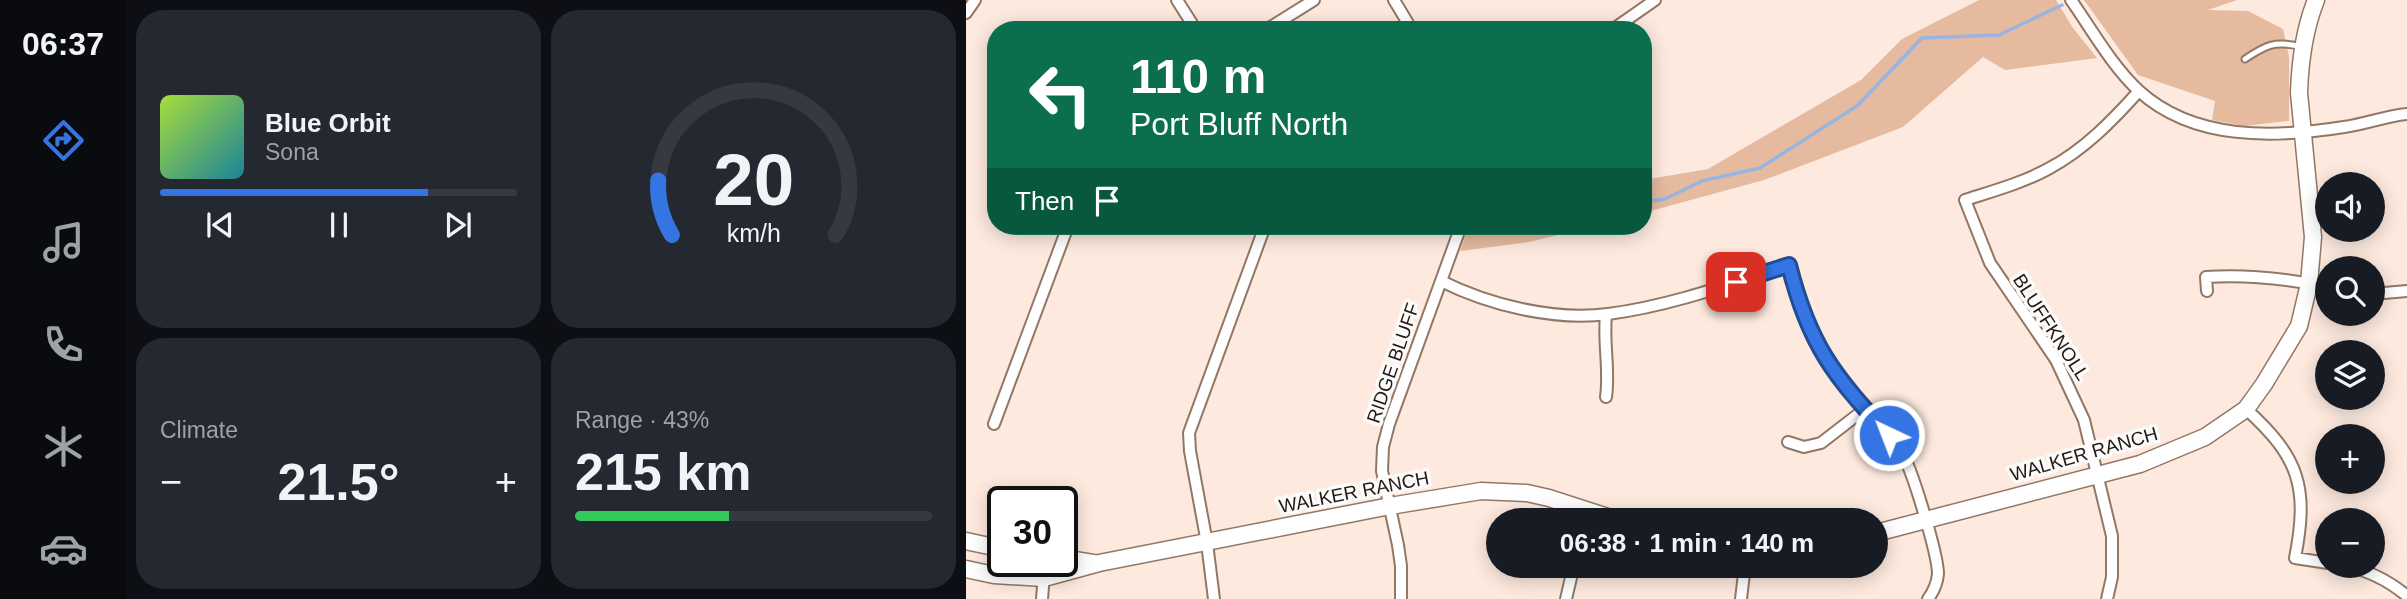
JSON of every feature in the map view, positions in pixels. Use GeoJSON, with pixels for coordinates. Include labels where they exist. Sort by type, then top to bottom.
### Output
{"type":"FeatureCollection","features":[{"type":"Feature","properties":{"kind":"street"},"geometry":{"type":"LineString","coordinates":[[966,13],[975,0]]}},
{"type":"Feature","properties":{"kind":"street"},"geometry":{"type":"LineString","coordinates":[[1177,0],[1190,21]]}},
{"type":"Feature","properties":{"kind":"street"},"geometry":{"type":"LineString","coordinates":[[1280,21],[1314,0]]}},
{"type":"Feature","properties":{"kind":"street"},"geometry":{"type":"LineString","coordinates":[[1394,0],[1407,21]]}},
{"type":"Feature","properties":{"kind":"street"},"geometry":{"type":"LineString","coordinates":[[1625,21],[1655,0]]}},
{"type":"Feature","properties":{"kind":"street"},"geometry":{"type":"LineString","coordinates":[[2071,0],[2139,91],[2176,115],[2210,128],[2237,133],[2304,132],[2346,127],[2407,114]]}},
{"type":"Feature","properties":{"kind":"street","name":"WALKER RANCH"},"geometry":{"type":"LineString","coordinates":[[1888,530],[2140,464],[2205,437],[2226,425],[2245,409],[2264,384],[2299,326],[2309,284],[2313,237],[2299,93],[2302,47],[2316,0]]}},
{"type":"Feature","properties":{"kind":"street","name":"BLUFFKNOLL"},"geometry":{"type":"LineString","coordinates":[[2108,599],[2112,577],[2112,536],[2084,420],[2056,360],[1990,263],[1965,200],[2024,181],[2070,156],[2110,123],[2139,91]]}},
{"type":"Feature","properties":{"kind":"street"},"geometry":{"type":"LineString","coordinates":[[994,424],[1065,235]]}},
{"type":"Feature","properties":{"kind":"street"},"geometry":{"type":"LineString","coordinates":[[1214,599],[1189,433],[1262,235]]}},
{"type":"Feature","properties":{"kind":"street","name":"RIDGE BLUFF"},"geometry":{"type":"LineString","coordinates":[[1401,599],[1401,566],[1382,471],[1383,447],[1458,235]]}},
{"type":"Feature","properties":{"kind":"street"},"geometry":{"type":"LineString","coordinates":[[1441,281],[1501,303],[1547,313],[1606,314],[1676,301],[1789,265],[1798,301],[1820,350],[1834,373],[1906,458],[1938,573],[1936,586],[1928,599]]}},
{"type":"Feature","properties":{"kind":"street"},"geometry":{"type":"LineString","coordinates":[[2207,291],[2206,277],[2250,276],[2315,285]]}},
{"type":"Feature","properties":{"kind":"street"},"geometry":{"type":"LineString","coordinates":[[2385,293],[2407,291]]}},
{"type":"Feature","properties":{"kind":"street"},"geometry":{"type":"LineString","coordinates":[[1606,314],[1604,334],[1609,378],[1606,397]]}},
{"type":"Feature","properties":{"kind":"street"},"geometry":{"type":"LineString","coordinates":[[1788,442],[1804,447],[1821,443],[1865,409]]}},
{"type":"Feature","properties":{"kind":"street"},"geometry":{"type":"LineString","coordinates":[[2245,409],[2281,444],[2294,469],[2302,505],[2295,558],[2315,561]]}},
{"type":"Feature","properties":{"kind":"street","name":"WALKER RANCH"},"geometry":{"type":"LineString","coordinates":[[1078,566],[1458,493],[1504,491],[1549,498],[1574,508]]}},
{"type":"Feature","properties":{"kind":"street"},"geometry":{"type":"LineString","coordinates":[[966,541],[987,546]]}},
{"type":"Feature","properties":{"kind":"street","name":"WALKER RANCH"},"geometry":{"type":"LineString","coordinates":[[1078,561],[1099,564]]}},
{"type":"Feature","properties":{"kind":"street","name":"WALKER RANCH"},"geometry":{"type":"LineString","coordinates":[[966,569],[987,574]]}},
{"type":"Feature","properties":{"kind":"street"},"geometry":{"type":"LineString","coordinates":[[1042,599],[1044,577]]}},
{"type":"Feature","properties":{"kind":"street"},"geometry":{"type":"LineString","coordinates":[[1566,599],[1571,578]]}},
{"type":"Feature","properties":{"kind":"street"},"geometry":{"type":"LineString","coordinates":[[1741,599],[1743,578]]}},
{"type":"Feature","properties":{"kind":"street"},"geometry":{"type":"LineString","coordinates":[[2381,578],[2407,596]]}},
{"type":"Feature","properties":{"kind":"lane"},"geometry":{"type":"LineString","coordinates":[[2245,59],[2273,44],[2302,47]]}},
{"type":"Feature","properties":{"kind":"shaded area"},"geometry":{"type":"Polygon","coordinates":[[[1979,0],[2056,0],[2073,28],[2097,58],[2005,70],[1983,57],[1903,127],[1764,180],[1652,211],[1652,178],[1708,169],[1861,80],[1902,39],[1979,0]]]}},
{"type":"Feature","properties":{"kind":"shaded area"},"geometry":{"type":"Polygon","coordinates":[[[2084,0],[2237,0],[2208,10],[2248,11],[2283,29],[2289,57],[2289,121],[2244,126],[2212,120],[2215,101],[2138,75],[2084,0]]]}},
{"type":"Feature","properties":{"kind":"shaded area"},"geometry":{"type":"Polygon","coordinates":[[[1466,235],[1558,235],[1529,242],[1460,251],[1466,235]]]}},
{"type":"Feature","properties":{"kind":"waterway"},"geometry":{"type":"LineString","coordinates":[[1652,201],[1665,199],[1702,181],[1760,168],[1857,106],[1922,38],[1999,35],[2062,5]]}},
{"type":"Feature","properties":{"kind":"route"},"geometry":{"type":"LineString","coordinates":[[1736,282],[1789,265],[1798,301],[1820,350],[1851,394],[1889,435]]}}]}
